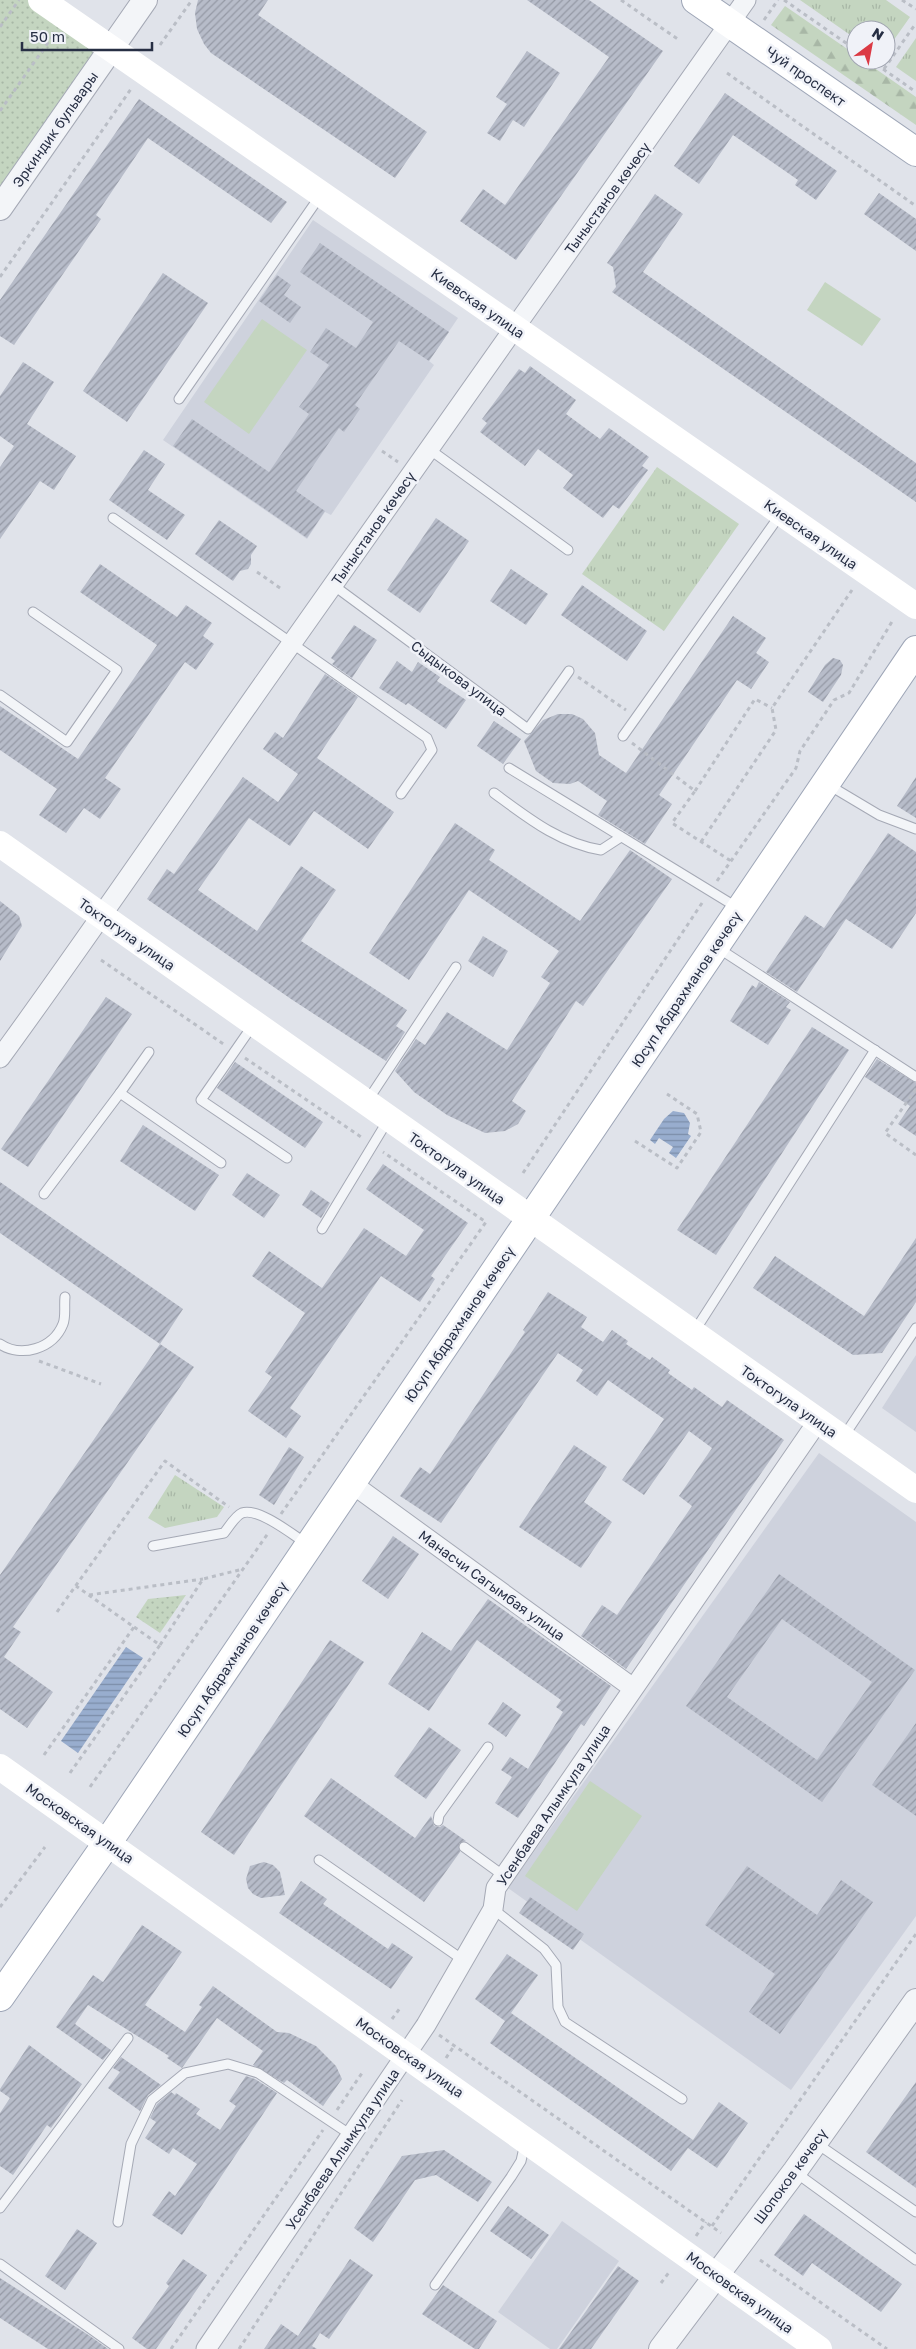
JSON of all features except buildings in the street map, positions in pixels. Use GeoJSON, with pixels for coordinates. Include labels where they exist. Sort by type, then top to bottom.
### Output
{"type":"FeatureCollection","features":[{"type":"Feature","properties":{"kind":"main road","name":"Киевская улица"},"geometry":{"type":"LineString","coordinates":[[41,0],[916,606]]}},
{"type":"Feature","properties":{"kind":"main road","name":"Чуй проспект"},"geometry":{"type":"LineString","coordinates":[[696,0],[916,152]]}},
{"type":"Feature","properties":{"kind":"main road","name":"Юсуп Абдрахманов көчөсү"},"geometry":{"type":"LineString","coordinates":[[0,1997],[108,1842],[916,650]]}},
{"type":"Feature","properties":{"kind":"main road","name":"Токтогула улица"},"geometry":{"type":"LineString","coordinates":[[0,844],[388,1120],[916,1490]]}},
{"type":"Feature","properties":{"kind":"main road","name":"Московская улица"},"geometry":{"type":"LineString","coordinates":[[0,1767],[819,2349]]}},
{"type":"Feature","properties":{"kind":"street","name":"Эркиндик бульвары"},"geometry":{"type":"LineString","coordinates":[[0,208],[145,0]]}},
{"type":"Feature","properties":{"kind":"street","name":"Тыныстанов көчөсү"},"geometry":{"type":"LineString","coordinates":[[0,1058],[102,916],[290,644],[746,0]]}},
{"type":"Feature","properties":{"kind":"street","name":"Усенбаева Алымкула улица"},"geometry":{"type":"LineString","coordinates":[[206,2349],[426,2025],[492,1909],[496,1888],[818,1421]]}},
{"type":"Feature","properties":{"kind":"street","name":"Манасчи Сагымбая улица"},"geometry":{"type":"LineString","coordinates":[[351,1483],[633,1688]]}},
{"type":"Feature","properties":{"kind":"street","name":"Шопоков көчөсү"},"geometry":{"type":"LineString","coordinates":[[661,2349],[795,2171],[916,2001]]}},
{"type":"Feature","properties":{"kind":"lane"},"geometry":{"type":"LineString","coordinates":[[179,399],[321,194]]}},
{"type":"Feature","properties":{"kind":"lane"},"geometry":{"type":"LineString","coordinates":[[429,449],[568,550]]}},
{"type":"Feature","properties":{"kind":"lane"},"geometry":{"type":"LineString","coordinates":[[623,736],[781,513]]}},
{"type":"Feature","properties":{"kind":"lane"},"geometry":{"type":"LineString","coordinates":[[112,518],[427,738],[432,750],[401,794]]}},
{"type":"Feature","properties":{"kind":"lane","name":"Сыдыкова улица"},"geometry":{"type":"LineString","coordinates":[[333,585],[528,729],[569,671]]}},
{"type":"Feature","properties":{"kind":"lane"},"geometry":{"type":"LineString","coordinates":[[0,695],[67,742],[117,670],[33,612]]}},
{"type":"Feature","properties":{"kind":"lane"},"geometry":{"type":"LineString","coordinates":[[509,768],[740,910]]}},
{"type":"Feature","properties":{"kind":"lane"},"geometry":{"type":"LineString","coordinates":[[826,783],[879,815],[916,829]]}},
{"type":"Feature","properties":{"kind":"lane"},"geometry":{"type":"LineString","coordinates":[[494,793],[550,834],[582,847],[601,850],[622,837]]}},
{"type":"Feature","properties":{"kind":"lane"},"geometry":{"type":"LineString","coordinates":[[715,946],[916,1077]]}},
{"type":"Feature","properties":{"kind":"lane"},"geometry":{"type":"LineString","coordinates":[[366,1103],[456,966]]}},
{"type":"Feature","properties":{"kind":"lane"},"geometry":{"type":"LineString","coordinates":[[254,1024],[201,1100],[287,1158]]}},
{"type":"Feature","properties":{"kind":"lane"},"geometry":{"type":"LineString","coordinates":[[693,1333],[875,1050]]}},
{"type":"Feature","properties":{"kind":"lane"},"geometry":{"type":"LineString","coordinates":[[44,1194],[120,1094],[149,1052]]}},
{"type":"Feature","properties":{"kind":"lane"},"geometry":{"type":"LineString","coordinates":[[120,1094],[221,1163]]}},
{"type":"Feature","properties":{"kind":"lane"},"geometry":{"type":"LineString","coordinates":[[322,1229],[388,1120]]}},
{"type":"Feature","properties":{"kind":"lane"},"geometry":{"type":"LineString","coordinates":[[0,1344],[9,1350],[37,1350],[52,1341],[63,1324],[65,1297]]}},
{"type":"Feature","properties":{"kind":"lane"},"geometry":{"type":"LineString","coordinates":[[842,1438],[916,1328]]}},
{"type":"Feature","properties":{"kind":"lane"},"geometry":{"type":"LineString","coordinates":[[154,1546],[224,1533],[239,1514],[250,1511],[275,1523],[309,1545]]}},
{"type":"Feature","properties":{"kind":"lane"},"geometry":{"type":"LineString","coordinates":[[438,1821],[439,1815],[488,1747]]}},
{"type":"Feature","properties":{"kind":"lane"},"geometry":{"type":"LineString","coordinates":[[464,1847],[504,1876]]}},
{"type":"Feature","properties":{"kind":"lane"},"geometry":{"type":"LineString","coordinates":[[319,1860],[463,1960]]}},
{"type":"Feature","properties":{"kind":"lane"},"geometry":{"type":"LineString","coordinates":[[492,1909],[544,1949],[556,1965],[558,2007],[566,2022],[682,2100]]}},
{"type":"Feature","properties":{"kind":"lane"},"geometry":{"type":"LineString","coordinates":[[0,2208],[128,2038]]}},
{"type":"Feature","properties":{"kind":"lane"},"geometry":{"type":"LineString","coordinates":[[118,2222],[131,2144],[152,2100],[185,2074],[228,2064],[258,2073],[351,2135]]}},
{"type":"Feature","properties":{"kind":"lane"},"geometry":{"type":"LineString","coordinates":[[435,2285],[516,2169],[521,2160],[525,2140]]}},
{"type":"Feature","properties":{"kind":"lane"},"geometry":{"type":"LineString","coordinates":[[816,2142],[916,2212]]}},
{"type":"Feature","properties":{"kind":"lane"},"geometry":{"type":"LineString","coordinates":[[795,2171],[916,2260]]}},
{"type":"Feature","properties":{"kind":"lane"},"geometry":{"type":"LineString","coordinates":[[0,2264],[118,2349]]}},
{"type":"Feature","properties":{"kind":"path"},"geometry":{"type":"LineString","coordinates":[[0,27],[19,0]]}},
{"type":"Feature","properties":{"kind":"path"},"geometry":{"type":"LineString","coordinates":[[160,45],[192,0]]}},
{"type":"Feature","properties":{"kind":"path"},"geometry":{"type":"LineString","coordinates":[[621,0],[679,40]]}},
{"type":"Feature","properties":{"kind":"path"},"geometry":{"type":"LineString","coordinates":[[764,20],[778,0]]}},
{"type":"Feature","properties":{"kind":"path"},"geometry":{"type":"LineString","coordinates":[[784,0],[791,2],[846,43]]}},
{"type":"Feature","properties":{"kind":"path"},"geometry":{"type":"LineString","coordinates":[[902,0],[916,10]]}},
{"type":"Feature","properties":{"kind":"path"},"geometry":{"type":"LineString","coordinates":[[896,52],[916,23]]}},
{"type":"Feature","properties":{"kind":"path"},"geometry":{"type":"LineString","coordinates":[[0,111],[59,27]]}},
{"type":"Feature","properties":{"kind":"path"},"geometry":{"type":"LineString","coordinates":[[885,70],[916,92]]}},
{"type":"Feature","properties":{"kind":"path"},"geometry":{"type":"LineString","coordinates":[[727,73],[916,206]]}},
{"type":"Feature","properties":{"kind":"path"},"geometry":{"type":"LineString","coordinates":[[0,277],[132,88]]}},
{"type":"Feature","properties":{"kind":"path"},"geometry":{"type":"LineString","coordinates":[[257,572],[283,590]]}},
{"type":"Feature","properties":{"kind":"path"},"geometry":{"type":"LineString","coordinates":[[702,842],[776,730],[772,708],[852,590]]}},
{"type":"Feature","properties":{"kind":"path"},"geometry":{"type":"LineString","coordinates":[[569,671],[636,717]]}},
{"type":"Feature","properties":{"kind":"path"},"geometry":{"type":"LineString","coordinates":[[731,860],[672,823],[756,699],[772,708]]}},
{"type":"Feature","properties":{"kind":"path"},"geometry":{"type":"LineString","coordinates":[[623,736],[695,790]]}},
{"type":"Feature","properties":{"kind":"path"},"geometry":{"type":"LineString","coordinates":[[90,1787],[486,1222],[100,960]]}},
{"type":"Feature","properties":{"kind":"path"},"geometry":{"type":"LineString","coordinates":[[916,1088],[885,1133],[916,1155]]}},
{"type":"Feature","properties":{"kind":"path"},"geometry":{"type":"LineString","coordinates":[[635,1141],[677,1168],[701,1132],[697,1114],[667,1094]]}},
{"type":"Feature","properties":{"kind":"path"},"geometry":{"type":"LineString","coordinates":[[9,1350],[101,1384]]}},
{"type":"Feature","properties":{"kind":"path"},"geometry":{"type":"LineString","coordinates":[[57,1612],[165,1461],[211,1494]]}},
{"type":"Feature","properties":{"kind":"path"},"geometry":{"type":"LineString","coordinates":[[89,1595],[203,1579],[243,1569]]}},
{"type":"Feature","properties":{"kind":"path"},"geometry":{"type":"LineString","coordinates":[[70,1773],[203,1579]]}},
{"type":"Feature","properties":{"kind":"path"},"geometry":{"type":"LineString","coordinates":[[76,1586],[160,1644]]}},
{"type":"Feature","properties":{"kind":"path"},"geometry":{"type":"LineString","coordinates":[[44,1755],[134,1627]]}},
{"type":"Feature","properties":{"kind":"path"},"geometry":{"type":"LineString","coordinates":[[0,1907],[45,1847]]}},
{"type":"Feature","properties":{"kind":"path"},"geometry":{"type":"LineString","coordinates":[[712,2226],[916,1934]]}},
{"type":"Feature","properties":{"kind":"path"},"geometry":{"type":"LineString","coordinates":[[387,2026],[400,2008]]}},
{"type":"Feature","properties":{"kind":"path"},"geometry":{"type":"LineString","coordinates":[[439,2035],[721,2233]]}},
{"type":"Feature","properties":{"kind":"path"},"geometry":{"type":"LineString","coordinates":[[444,2061],[454,2046]]}},
{"type":"Feature","properties":{"kind":"path"},"geometry":{"type":"LineString","coordinates":[[171,2349],[362,2073]]}},
{"type":"Feature","properties":{"kind":"path"},"geometry":{"type":"LineString","coordinates":[[239,2349],[402,2100]]}},
{"type":"Feature","properties":{"kind":"path"},"geometry":{"type":"LineString","coordinates":[[694,2239],[706,2222]]}},
{"type":"Feature","properties":{"kind":"path"},"geometry":{"type":"LineString","coordinates":[[760,2260],[887,2349]]}},
{"type":"Feature","properties":{"kind":"path"},"geometry":{"type":"LineString","coordinates":[[661,2283],[670,2271]]}},
{"type":"Feature","properties":{"kind":"shaded area"},"geometry":{"type":"Polygon","coordinates":[[[313,220],[458,318],[429,361],[434,365],[331,515],[325,512],[307,539],[163,440],[313,220]]]}},
{"type":"Feature","properties":{"kind":"shaded area"},"geometry":{"type":"Polygon","coordinates":[[[916,1355],[916,1432],[882,1408],[916,1355]]]}},
{"type":"Feature","properties":{"kind":"shaded area"},"geometry":{"type":"Polygon","coordinates":[[[819,1453],[916,1522],[916,1916],[791,2090],[508,1888],[819,1453]]]}},
{"type":"Feature","properties":{"kind":"shaded area"},"geometry":{"type":"Polygon","coordinates":[[[562,2221],[619,2261],[557,2349],[550,2349],[498,2312],[562,2221]]]}},
{"type":"Feature","properties":{"kind":"green space"},"geometry":{"type":"Polygon","coordinates":[[[0,0],[32,0],[102,49],[0,195],[0,0]]]}},
{"type":"Feature","properties":{"kind":"green space"},"geometry":{"type":"Polygon","coordinates":[[[800,0],[886,0],[910,17],[896,37],[896,20],[846,20],[846,32],[800,0]]]}},
{"type":"Feature","properties":{"kind":"green space"},"geometry":{"type":"Polygon","coordinates":[[[785,6],[846,48],[846,70],[877,70],[916,97],[916,125],[771,25],[785,6]]]}},
{"type":"Feature","properties":{"kind":"green space"},"geometry":{"type":"Polygon","coordinates":[[[916,38],[916,81],[896,67],[916,38]]]}},
{"type":"Feature","properties":{"kind":"green space"},"geometry":{"type":"Polygon","coordinates":[[[825,282],[881,319],[862,346],[807,310],[825,282]]]}},
{"type":"Feature","properties":{"kind":"green space"},"geometry":{"type":"Polygon","coordinates":[[[262,319],[307,350],[249,434],[204,402],[262,319]]]}},
{"type":"Feature","properties":{"kind":"green space"},"geometry":{"type":"Polygon","coordinates":[[[657,467],[739,524],[664,631],[582,574],[657,467]]]}},
{"type":"Feature","properties":{"kind":"green space"},"geometry":{"type":"Polygon","coordinates":[[[175,1475],[224,1507],[217,1517],[165,1528],[148,1518],[175,1475]]]}},
{"type":"Feature","properties":{"kind":"green space"},"geometry":{"type":"Polygon","coordinates":[[[186,1595],[160,1633],[136,1617],[148,1599],[186,1595]]]}},
{"type":"Feature","properties":{"kind":"green space"},"geometry":{"type":"Polygon","coordinates":[[[590,1781],[642,1816],[577,1911],[525,1876],[590,1781]]]}},
{"type":"Feature","properties":{"kind":"water"},"geometry":{"type":"Polygon","coordinates":[[[673,1111],[684,1113],[690,1123],[688,1134],[691,1136],[676,1158],[669,1153],[673,1147],[659,1138],[655,1144],[650,1140],[664,1119],[673,1111]]]}},
{"type":"Feature","properties":{"kind":"water"},"geometry":{"type":"Polygon","coordinates":[[[126,1647],[143,1658],[78,1753],[61,1741],[126,1647]]]}}]}
